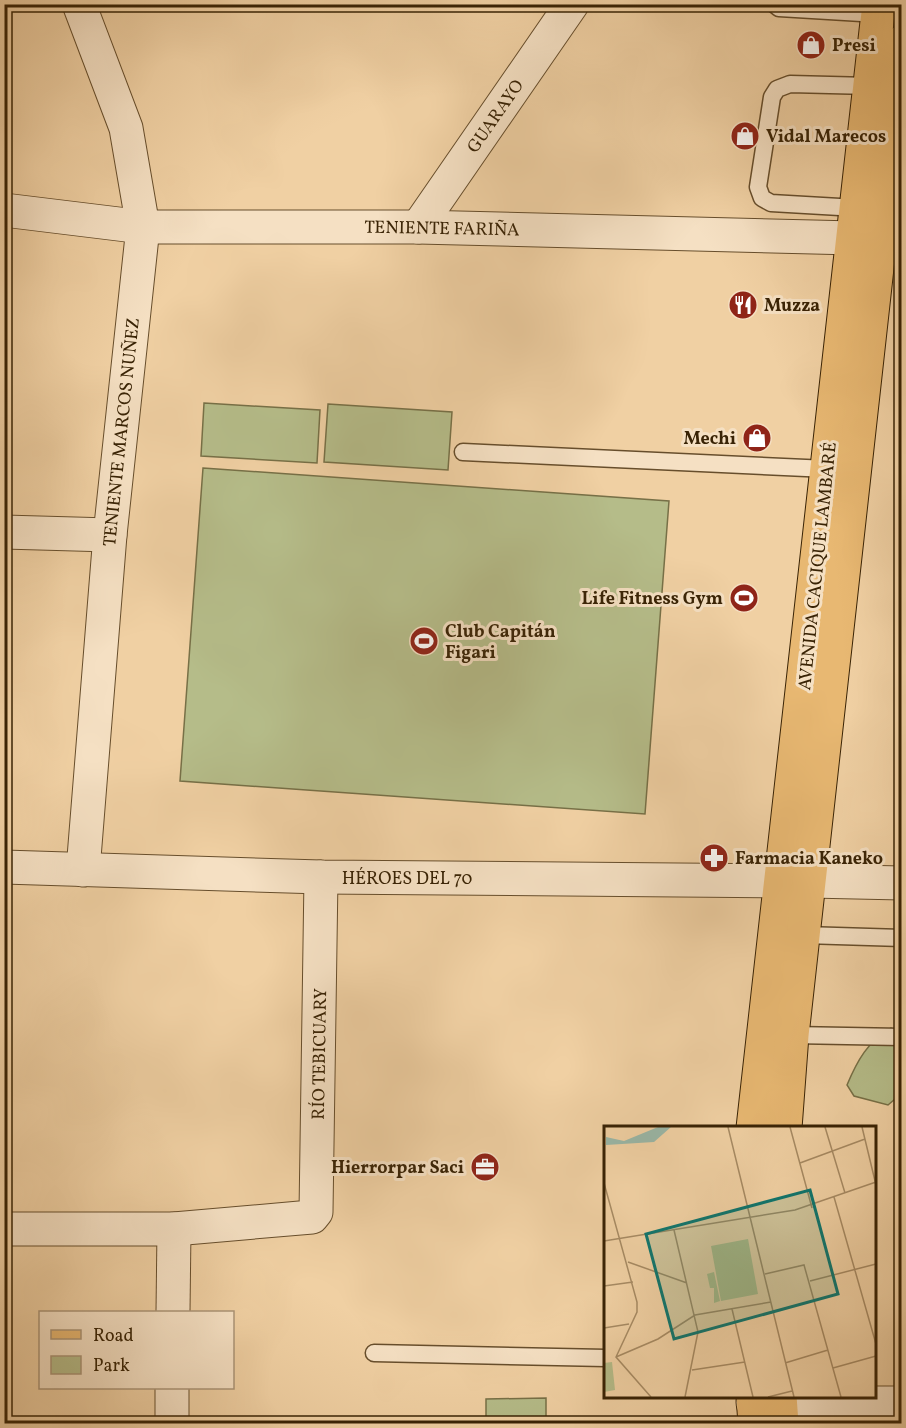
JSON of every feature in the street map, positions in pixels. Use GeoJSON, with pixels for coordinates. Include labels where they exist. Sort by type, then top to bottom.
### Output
{"type":"FeatureCollection","features":[{"type":"Feature","properties":{"kind":"main road","name":"AVENIDA CACIQUE LAMBARÉ"},"geometry":{"type":"LineString","coordinates":[[753,1126],[796,880],[864,227],[870,86],[878,9]]}},
{"type":"Feature","properties":{"kind":"main road","name":"AVENIDA CACIQUE LAMBARÉ"},"geometry":{"type":"LineString","coordinates":[[785,1126],[792,1035],[804,935],[796,880],[828,469],[864,227],[902,42]]}},
{"type":"Feature","properties":{"kind":"street","name":"TENIENTE MARCOS NUÑEZ"},"geometry":{"type":"LineString","coordinates":[[79,4],[126,128],[143,226],[110,535],[83,870]]}},
{"type":"Feature","properties":{"kind":"street","name":"GUARAYO"},"geometry":{"type":"LineString","coordinates":[[418,227],[572,4]]}},
{"type":"Feature","properties":{"kind":"street","name":"TENIENTE FARIÑA"},"geometry":{"type":"LineString","coordinates":[[4,210],[143,226],[864,227]]}},
{"type":"Feature","properties":{"kind":"street"},"geometry":{"type":"LineString","coordinates":[[4,532],[110,535]]}},
{"type":"Feature","properties":{"kind":"street","name":"HÉROES DEL 70"},"geometry":{"type":"LineString","coordinates":[[4,867],[321,877],[796,880],[902,883]]}},
{"type":"Feature","properties":{"kind":"street","name":"RÍO TEBICUARY"},"geometry":{"type":"LineString","coordinates":[[174,1229],[312,1217],[318,1207],[321,877]]}},
{"type":"Feature","properties":{"kind":"street"},"geometry":{"type":"LineString","coordinates":[[4,1229],[174,1229],[173,1311]]}},
{"type":"Feature","properties":{"kind":"street"},"geometry":{"type":"LineString","coordinates":[[172,1389],[172,1424]]}},
{"type":"Feature","properties":{"kind":"street"},"geometry":{"type":"LineString","coordinates":[[767,1408],[902,1403]]}},
{"type":"Feature","properties":{"kind":"lane"},"geometry":{"type":"LineString","coordinates":[[774,4],[778,8],[878,9]]}},
{"type":"Feature","properties":{"kind":"lane"},"geometry":{"type":"LineString","coordinates":[[864,227],[771,203],[762,198],[758,187],[772,97],[777,89],[790,84],[870,86]]}},
{"type":"Feature","properties":{"kind":"lane"},"geometry":{"type":"LineString","coordinates":[[463,452],[828,469]]}},
{"type":"Feature","properties":{"kind":"lane"},"geometry":{"type":"LineString","coordinates":[[804,935],[902,939]]}},
{"type":"Feature","properties":{"kind":"lane"},"geometry":{"type":"LineString","coordinates":[[792,1035],[902,1037]]}},
{"type":"Feature","properties":{"kind":"lane"},"geometry":{"type":"LineString","coordinates":[[374,1353],[604,1358]]}},
{"type":"Feature","properties":{"kind":"green space"},"geometry":{"type":"Polygon","coordinates":[[[204,403],[320,410],[317,463],[201,456],[204,403]]]}},
{"type":"Feature","properties":{"kind":"green space"},"geometry":{"type":"Polygon","coordinates":[[[328,404],[452,412],[448,470],[324,462],[328,404]]]}},
{"type":"Feature","properties":{"kind":"green space","name":"Club Capitán Figari"},"geometry":{"type":"Polygon","coordinates":[[[203,468],[669,501],[645,814],[180,781],[203,468]]]}},
{"type":"Feature","properties":{"kind":"green space"},"geometry":{"type":"Polygon","coordinates":[[[891,1028],[901,1034],[901,1094],[888,1105],[854,1096],[847,1085],[855,1068],[870,1045],[891,1028]]]}},
{"type":"Feature","properties":{"kind":"green space"},"geometry":{"type":"Polygon","coordinates":[[[546,1398],[546,1423],[486,1423],[486,1399],[546,1398]]]}},
{"type":"Feature","properties":{"kind":"place","name":"Presi"},"geometry":{"type":"Point","coordinates":[811,45]}},
{"type":"Feature","properties":{"kind":"place","name":"Vidal Marecos"},"geometry":{"type":"Point","coordinates":[745,136]}},
{"type":"Feature","properties":{"kind":"place","name":"Muzza"},"geometry":{"type":"Point","coordinates":[743,305]}},
{"type":"Feature","properties":{"kind":"place","name":"Mechi"},"geometry":{"type":"Point","coordinates":[757,438]}},
{"type":"Feature","properties":{"kind":"place","name":"Life Fitness Gym"},"geometry":{"type":"Point","coordinates":[744,598]}},
{"type":"Feature","properties":{"kind":"place","name":"Club Capitán Figari"},"geometry":{"type":"Point","coordinates":[424,641]}},
{"type":"Feature","properties":{"kind":"place","name":"Farmacia Kaneko"},"geometry":{"type":"Point","coordinates":[714,858]}},
{"type":"Feature","properties":{"kind":"place","name":"Hierrorpar Saci"},"geometry":{"type":"Point","coordinates":[485,1167]}}]}
